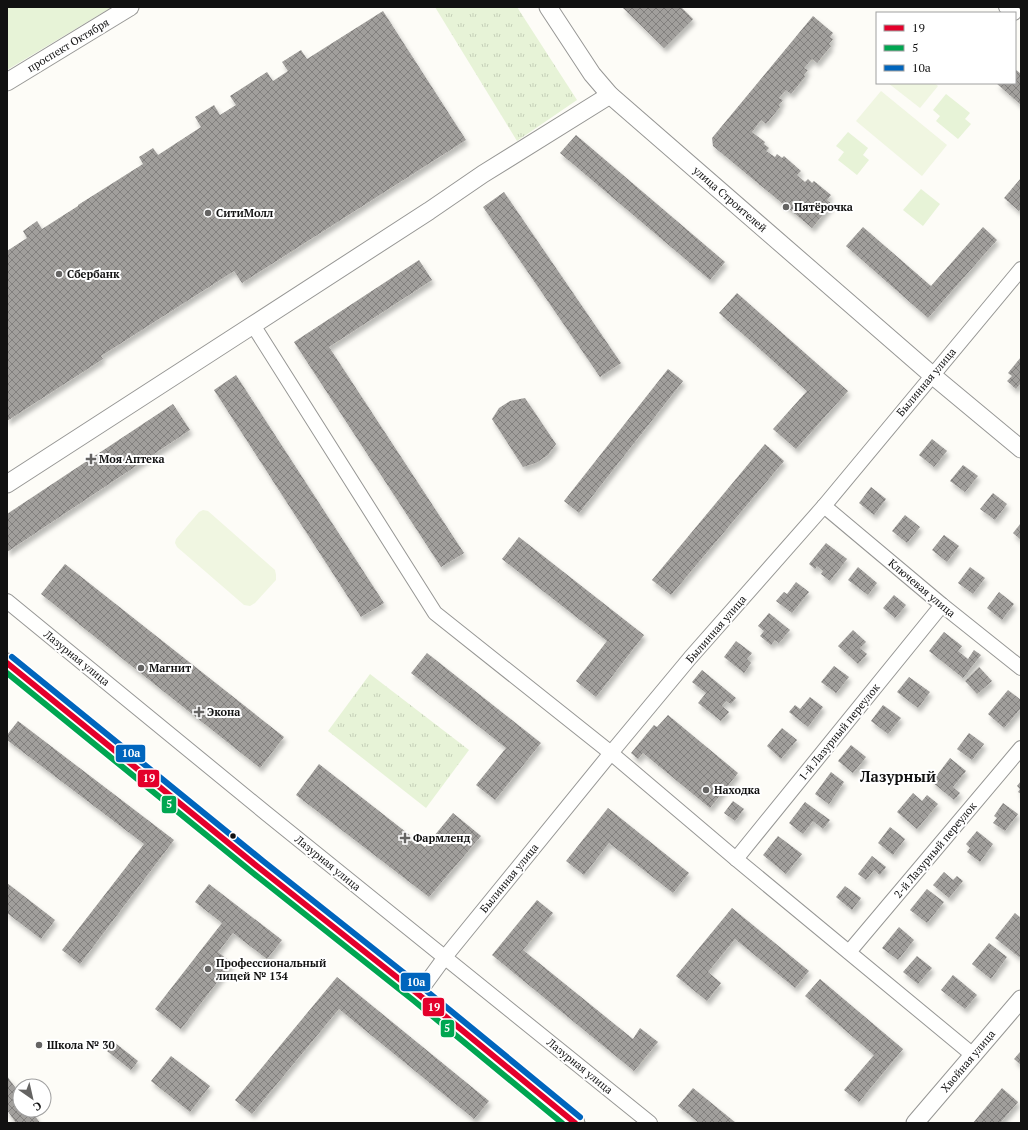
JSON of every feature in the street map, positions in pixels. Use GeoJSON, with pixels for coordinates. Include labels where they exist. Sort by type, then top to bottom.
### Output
{"type":"FeatureCollection","features":[{"type":"Feature","properties":{"kind":"main road"},"geometry":{"type":"LineString","coordinates":[[7,663],[258,867],[418,994],[575,1123]]}},
{"type":"Feature","properties":{"kind":"street","name":"проспект Октября"},"geometry":{"type":"LineString","coordinates":[[7,82],[130,7]]}},
{"type":"Feature","properties":{"kind":"street","name":"улица Строителей"},"geometry":{"type":"LineString","coordinates":[[548,7],[592,74],[610,95],[932,375],[1021,449]]}},
{"type":"Feature","properties":{"kind":"street"},"geometry":{"type":"LineString","coordinates":[[7,484],[429,211],[483,174],[610,95]]}},
{"type":"Feature","properties":{"kind":"street","name":"Былинная улица"},"geometry":{"type":"LineString","coordinates":[[418,994],[445,957],[610,753],[690,658],[824,506],[1021,269]]}},
{"type":"Feature","properties":{"kind":"street"},"geometry":{"type":"LineString","coordinates":[[253,325],[435,613],[610,753],[848,952],[973,1054]]}},
{"type":"Feature","properties":{"kind":"street","name":"Ключевая улица"},"geometry":{"type":"LineString","coordinates":[[824,506],[942,605],[1021,668]]}},
{"type":"Feature","properties":{"kind":"street","name":"Лазурная улица"},"geometry":{"type":"LineString","coordinates":[[7,600],[267,814],[650,1123]]}},
{"type":"Feature","properties":{"kind":"street","name":"1-й Лазурный переулок"},"geometry":{"type":"LineString","coordinates":[[736,859],[942,605]]}},
{"type":"Feature","properties":{"kind":"street","name":"2-й Лазурный переулок"},"geometry":{"type":"LineString","coordinates":[[848,952],[1021,748]]}},
{"type":"Feature","properties":{"kind":"street","name":"Хвойная улица"},"geometry":{"type":"LineString","coordinates":[[915,1123],[1021,998]]}},
{"type":"Feature","properties":{"kind":"green space"},"geometry":{"type":"Polygon","coordinates":[[[7,7],[112,7],[7,70],[7,7]]]}},
{"type":"Feature","properties":{"kind":"green space"},"geometry":{"type":"Polygon","coordinates":[[[435,7],[517,7],[577,100],[517,141],[435,7]]]}},
{"type":"Feature","properties":{"kind":"green space"},"geometry":{"type":"Polygon","coordinates":[[[889,84],[935,84],[938,86],[920,108],[889,84]]]}},
{"type":"Feature","properties":{"kind":"green space"},"geometry":{"type":"Polygon","coordinates":[[[881,91],[947,145],[922,176],[856,121],[881,91]]]}},
{"type":"Feature","properties":{"kind":"green space"},"geometry":{"type":"Polygon","coordinates":[[[946,94],[970,113],[965,119],[971,124],[958,139],[936,121],[940,116],[933,110],[946,94]]]}},
{"type":"Feature","properties":{"kind":"green space"},"geometry":{"type":"Polygon","coordinates":[[[848,132],[868,148],[863,155],[869,160],[857,175],[838,160],[844,152],[836,146],[848,132]]]}},
{"type":"Feature","properties":{"kind":"green space"},"geometry":{"type":"Polygon","coordinates":[[[921,189],[940,204],[923,226],[903,210],[921,189]]]}},
{"type":"Feature","properties":{"kind":"green space"},"geometry":{"type":"Polygon","coordinates":[[[203,510],[208,511],[275,570],[276,580],[255,603],[250,606],[244,605],[177,547],[175,543],[176,539],[199,512],[203,510]]]}},
{"type":"Feature","properties":{"kind":"green space"},"geometry":{"type":"Polygon","coordinates":[[[370,674],[469,750],[426,808],[328,731],[370,674]]]}},
{"type":"Feature","properties":{"kind":"building"},"geometry":{"type":"Polygon","coordinates":[[[622,7],[681,7],[693,19],[664,48],[622,7]]]}},
{"type":"Feature","properties":{"kind":"building","name":"СитиМолл"},"geometry":{"type":"Polygon","coordinates":[[[383,11],[466,140],[242,283],[234,271],[101,356],[103,359],[7,421],[7,251],[27,238],[23,231],[37,221],[42,229],[143,164],[139,157],[153,148],[158,155],[201,127],[195,117],[214,105],[220,115],[236,105],[230,96],[267,72],[273,81],[288,71],[282,62],[301,50],[307,59],[383,11]]]}},
{"type":"Feature","properties":{"kind":"building"},"geometry":{"type":"Polygon","coordinates":[[[813,16],[833,33],[830,37],[833,39],[829,44],[831,46],[817,63],[812,59],[804,68],[808,70],[804,75],[805,77],[791,94],[786,90],[779,98],[783,100],[779,105],[780,107],[766,124],[761,120],[752,132],[765,142],[764,144],[769,148],[766,151],[775,157],[777,154],[782,158],[784,156],[801,171],[797,175],[805,182],[808,179],[812,183],[814,181],[831,195],[827,200],[832,204],[812,228],[713,146],[712,138],[813,16]]]}},
{"type":"Feature","properties":{"kind":"building"},"geometry":{"type":"Polygon","coordinates":[[[1016,70],[1021,74],[1021,105],[997,84],[1016,84],[1016,70]]]}},
{"type":"Feature","properties":{"kind":"building"},"geometry":{"type":"Polygon","coordinates":[[[576,135],[725,262],[710,280],[560,153],[576,135]]]}},
{"type":"Feature","properties":{"kind":"building"},"geometry":{"type":"Polygon","coordinates":[[[1021,178],[1021,209],[1019,211],[1004,198],[1021,178]]]}},
{"type":"Feature","properties":{"kind":"building"},"geometry":{"type":"Polygon","coordinates":[[[504,192],[621,363],[600,377],[483,207],[504,192]]]}},
{"type":"Feature","properties":{"kind":"building"},"geometry":{"type":"Polygon","coordinates":[[[863,227],[931,286],[983,227],[997,240],[928,318],[846,246],[863,227]]]}},
{"type":"Feature","properties":{"kind":"building"},"geometry":{"type":"Polygon","coordinates":[[[419,260],[432,280],[329,347],[464,553],[441,567],[294,342],[419,260]]]}},
{"type":"Feature","properties":{"kind":"building"},"geometry":{"type":"Polygon","coordinates":[[[737,293],[848,391],[796,449],[773,429],[807,391],[719,313],[737,293]]]}},
{"type":"Feature","properties":{"kind":"building"},"geometry":{"type":"Polygon","coordinates":[[[1021,357],[1021,383],[1016,389],[1007,381],[1012,376],[1008,373],[1021,357]]]}},
{"type":"Feature","properties":{"kind":"building"},"geometry":{"type":"Polygon","coordinates":[[[668,369],[683,381],[579,513],[564,501],[668,369]]]}},
{"type":"Feature","properties":{"kind":"building"},"geometry":{"type":"Polygon","coordinates":[[[236,375],[384,603],[361,617],[214,390],[236,375]]]}},
{"type":"Feature","properties":{"kind":"building"},"geometry":{"type":"Polygon","coordinates":[[[525,398],[556,444],[548,455],[536,463],[523,467],[492,419],[499,408],[510,401],[525,398]]]}},
{"type":"Feature","properties":{"kind":"building"},"geometry":{"type":"Polygon","coordinates":[[[173,404],[190,430],[7,552],[7,514],[173,404]]]}},
{"type":"Feature","properties":{"kind":"building"},"geometry":{"type":"Polygon","coordinates":[[[932,439],[947,451],[934,467],[919,455],[932,439]]]}},
{"type":"Feature","properties":{"kind":"building"},"geometry":{"type":"Polygon","coordinates":[[[765,444],[784,461],[671,595],[652,580],[765,444]]]}},
{"type":"Feature","properties":{"kind":"building"},"geometry":{"type":"Polygon","coordinates":[[[963,465],[978,476],[965,492],[950,481],[963,465]]]}},
{"type":"Feature","properties":{"kind":"building"},"geometry":{"type":"Polygon","coordinates":[[[871,487],[886,499],[874,515],[859,503],[871,487]]]}},
{"type":"Feature","properties":{"kind":"building"},"geometry":{"type":"Polygon","coordinates":[[[993,493],[1007,504],[995,520],[980,509],[993,493]]]}},
{"type":"Feature","properties":{"kind":"building"},"geometry":{"type":"Polygon","coordinates":[[[905,515],[920,527],[907,543],[892,531],[905,515]]]}},
{"type":"Feature","properties":{"kind":"building"},"geometry":{"type":"Polygon","coordinates":[[[1021,523],[1021,540],[1013,533],[1021,523]]]}},
{"type":"Feature","properties":{"kind":"building"},"geometry":{"type":"Polygon","coordinates":[[[944,535],[959,546],[947,562],[932,550],[944,535]]]}},
{"type":"Feature","properties":{"kind":"building"},"geometry":{"type":"Polygon","coordinates":[[[519,537],[644,635],[596,697],[576,681],[607,641],[502,559],[519,537]]]}},
{"type":"Feature","properties":{"kind":"building"},"geometry":{"type":"Polygon","coordinates":[[[826,543],[847,559],[830,581],[821,574],[823,571],[817,566],[815,569],[809,564],[826,543]]]}},
{"type":"Feature","properties":{"kind":"building"},"geometry":{"type":"Polygon","coordinates":[[[65,564],[284,737],[260,768],[41,594],[65,564]]]}},
{"type":"Feature","properties":{"kind":"building"},"geometry":{"type":"Polygon","coordinates":[[[858,567],[877,583],[868,595],[848,580],[858,567]]]}},
{"type":"Feature","properties":{"kind":"building"},"geometry":{"type":"Polygon","coordinates":[[[970,567],[985,578],[973,594],[958,583],[970,567]]]}},
{"type":"Feature","properties":{"kind":"building"},"geometry":{"type":"Polygon","coordinates":[[[796,582],[809,592],[792,613],[776,601],[784,592],[787,594],[796,582]]]}},
{"type":"Feature","properties":{"kind":"building"},"geometry":{"type":"Polygon","coordinates":[[[999,592],[1014,604],[1002,620],[987,608],[999,592]]]}},
{"type":"Feature","properties":{"kind":"building"},"geometry":{"type":"Polygon","coordinates":[[[894,595],[906,605],[895,618],[883,608],[894,595]]]}},
{"type":"Feature","properties":{"kind":"building"},"geometry":{"type":"Polygon","coordinates":[[[769,613],[790,630],[779,643],[775,640],[771,645],[760,636],[764,631],[758,626],[769,613]]]}},
{"type":"Feature","properties":{"kind":"building"},"geometry":{"type":"Polygon","coordinates":[[[853,630],[866,642],[860,648],[867,654],[858,664],[838,646],[853,630]]]}},
{"type":"Feature","properties":{"kind":"building"},"geometry":{"type":"Polygon","coordinates":[[[944,632],[962,646],[958,651],[968,659],[974,650],[981,655],[963,678],[929,651],[944,632]]]}},
{"type":"Feature","properties":{"kind":"building"},"geometry":{"type":"Polygon","coordinates":[[[736,641],[752,653],[747,659],[751,663],[744,673],[724,657],[736,641]]]}},
{"type":"Feature","properties":{"kind":"building"},"geometry":{"type":"Polygon","coordinates":[[[427,653],[541,743],[495,800],[476,785],[506,748],[411,673],[427,653]]]}},
{"type":"Feature","properties":{"kind":"building"},"geometry":{"type":"Polygon","coordinates":[[[834,666],[849,677],[836,693],[821,682],[834,666]]]}},
{"type":"Feature","properties":{"kind":"building"},"geometry":{"type":"Polygon","coordinates":[[[979,667],[992,681],[977,694],[965,681],[979,667]]]}},
{"type":"Feature","properties":{"kind":"building"},"geometry":{"type":"Polygon","coordinates":[[[702,670],[736,698],[731,704],[726,701],[722,706],[729,712],[721,721],[698,703],[706,693],[692,682],[702,670]]]}},
{"type":"Feature","properties":{"kind":"building"},"geometry":{"type":"Polygon","coordinates":[[[909,677],[930,692],[918,708],[897,692],[909,677]]]}},
{"type":"Feature","properties":{"kind":"building"},"geometry":{"type":"Polygon","coordinates":[[[1008,690],[1021,700],[1021,708],[1004,728],[988,714],[1008,690]]]}},
{"type":"Feature","properties":{"kind":"building"},"geometry":{"type":"Polygon","coordinates":[[[810,697],[823,707],[808,727],[789,712],[795,705],[800,709],[810,697]]]}},
{"type":"Feature","properties":{"kind":"building"},"geometry":{"type":"Polygon","coordinates":[[[883,705],[901,718],[888,734],[871,721],[883,705]]]}},
{"type":"Feature","properties":{"kind":"building"},"geometry":{"type":"Polygon","coordinates":[[[668,715],[738,773],[710,808],[643,753],[638,759],[631,753],[654,725],[657,727],[668,715]]]}},
{"type":"Feature","properties":{"kind":"building"},"geometry":{"type":"Polygon","coordinates":[[[18,721],[174,840],[80,964],[62,950],[144,844],[7,740],[7,735],[18,721]]]}},
{"type":"Feature","properties":{"kind":"building"},"geometry":{"type":"Polygon","coordinates":[[[782,728],[797,740],[781,759],[767,746],[782,728]]]}},
{"type":"Feature","properties":{"kind":"building"},"geometry":{"type":"Polygon","coordinates":[[[969,733],[984,744],[972,760],[957,749],[969,733]]]}},
{"type":"Feature","properties":{"kind":"building"},"geometry":{"type":"Polygon","coordinates":[[[851,745],[866,757],[853,773],[838,761],[851,745]]]}},
{"type":"Feature","properties":{"kind":"building"},"geometry":{"type":"Polygon","coordinates":[[[950,758],[966,771],[953,787],[960,793],[954,800],[932,782],[950,758]]]}},
{"type":"Feature","properties":{"kind":"building"},"geometry":{"type":"Polygon","coordinates":[[[319,764],[425,847],[453,813],[481,836],[429,897],[296,795],[319,764]]]}},
{"type":"Feature","properties":{"kind":"building"},"geometry":{"type":"Polygon","coordinates":[[[831,772],[844,782],[829,804],[815,794],[831,772]]]}},
{"type":"Feature","properties":{"kind":"building"},"geometry":{"type":"Polygon","coordinates":[[[1021,781],[1021,794],[1018,792],[1020,789],[1017,786],[1021,781]]]}},
{"type":"Feature","properties":{"kind":"building"},"geometry":{"type":"Polygon","coordinates":[[[913,793],[922,801],[927,795],[938,804],[917,829],[897,812],[913,793]]]}},
{"type":"Feature","properties":{"kind":"building"},"geometry":{"type":"Polygon","coordinates":[[[733,801],[744,809],[735,821],[724,813],[733,801]]]}},
{"type":"Feature","properties":{"kind":"building"},"geometry":{"type":"Polygon","coordinates":[[[805,802],[830,820],[823,829],[813,821],[803,834],[789,823],[805,802]]]}},
{"type":"Feature","properties":{"kind":"building"},"geometry":{"type":"Polygon","coordinates":[[[1003,803],[1018,814],[1005,831],[993,823],[997,818],[994,816],[1003,803]]]}},
{"type":"Feature","properties":{"kind":"building"},"geometry":{"type":"Polygon","coordinates":[[[608,808],[689,873],[673,893],[609,843],[584,875],[566,861],[608,808]]]}},
{"type":"Feature","properties":{"kind":"building"},"geometry":{"type":"Polygon","coordinates":[[[890,827],[905,839],[893,855],[878,843],[890,827]]]}},
{"type":"Feature","properties":{"kind":"building"},"geometry":{"type":"Polygon","coordinates":[[[977,831],[993,844],[980,862],[967,852],[970,848],[966,844],[977,831]]]}},
{"type":"Feature","properties":{"kind":"building"},"geometry":{"type":"Polygon","coordinates":[[[778,836],[802,854],[786,874],[763,855],[778,836]]]}},
{"type":"Feature","properties":{"kind":"building"},"geometry":{"type":"Polygon","coordinates":[[[872,856],[886,867],[880,875],[874,870],[866,880],[858,874],[872,856]]]}},
{"type":"Feature","properties":{"kind":"building"},"geometry":{"type":"Polygon","coordinates":[[[944,872],[953,880],[957,876],[963,881],[949,898],[933,885],[944,872]]]}},
{"type":"Feature","properties":{"kind":"building"},"geometry":{"type":"Polygon","coordinates":[[[7,883],[55,920],[41,939],[7,913],[7,883]]]}},
{"type":"Feature","properties":{"kind":"building"},"geometry":{"type":"Polygon","coordinates":[[[209,884],[282,940],[267,959],[233,933],[218,952],[232,963],[181,1029],[155,1009],[222,923],[195,902],[209,884]]]}},
{"type":"Feature","properties":{"kind":"building"},"geometry":{"type":"Polygon","coordinates":[[[845,886],[861,898],[852,910],[836,897],[845,886]]]}},
{"type":"Feature","properties":{"kind":"building"},"geometry":{"type":"Polygon","coordinates":[[[927,889],[944,902],[927,923],[910,910],[927,889]]]}},
{"type":"Feature","properties":{"kind":"building"},"geometry":{"type":"Polygon","coordinates":[[[537,900],[553,913],[523,950],[633,1039],[640,1028],[658,1042],[634,1071],[492,955],[537,900]]]}},
{"type":"Feature","properties":{"kind":"building"},"geometry":{"type":"Polygon","coordinates":[[[732,908],[809,971],[795,988],[735,939],[708,972],[721,983],[707,1001],[676,976],[732,908]]]}},
{"type":"Feature","properties":{"kind":"building"},"geometry":{"type":"Polygon","coordinates":[[[1015,913],[1021,918],[1021,955],[1019,957],[995,938],[1015,913]]]}},
{"type":"Feature","properties":{"kind":"building"},"geometry":{"type":"Polygon","coordinates":[[[899,927],[914,940],[898,960],[882,948],[899,927]]]}},
{"type":"Feature","properties":{"kind":"building"},"geometry":{"type":"Polygon","coordinates":[[[989,943],[1007,957],[991,979],[972,964],[989,943]]]}},
{"type":"Feature","properties":{"kind":"building"},"geometry":{"type":"Polygon","coordinates":[[[917,956],[932,968],[918,984],[903,972],[917,956]]]}},
{"type":"Feature","properties":{"kind":"building"},"geometry":{"type":"Polygon","coordinates":[[[953,975],[977,995],[965,1009],[941,990],[953,975]]]}},
{"type":"Feature","properties":{"kind":"building"},"geometry":{"type":"Polygon","coordinates":[[[337,977],[489,1101],[474,1119],[339,1009],[252,1114],[235,1100],[337,977]]]}},
{"type":"Feature","properties":{"kind":"building"},"geometry":{"type":"Polygon","coordinates":[[[820,979],[903,1049],[859,1102],[844,1090],[874,1055],[805,996],[820,979]]]}},
{"type":"Feature","properties":{"kind":"building"},"geometry":{"type":"Polygon","coordinates":[[[114,1042],[138,1061],[131,1070],[107,1051],[114,1042]]]}},
{"type":"Feature","properties":{"kind":"building"},"geometry":{"type":"Polygon","coordinates":[[[1021,1051],[1021,1065],[1014,1059],[1021,1051]]]}},
{"type":"Feature","properties":{"kind":"building"},"geometry":{"type":"Polygon","coordinates":[[[171,1056],[210,1086],[190,1112],[151,1081],[171,1056]]]}},
{"type":"Feature","properties":{"kind":"building"},"geometry":{"type":"Polygon","coordinates":[[[7,1076],[12,1083],[12,1117],[7,1110],[7,1076]]]}},
{"type":"Feature","properties":{"kind":"building"},"geometry":{"type":"Polygon","coordinates":[[[693,1088],[736,1123],[699,1123],[678,1106],[693,1088]]]}},
{"type":"Feature","properties":{"kind":"building"},"geometry":{"type":"Polygon","coordinates":[[[1002,1088],[1018,1102],[1000,1123],[973,1123],[1002,1088]]]}},
{"type":"Feature","properties":{"kind":"building"},"geometry":{"type":"Polygon","coordinates":[[[13,1118],[37,1118],[40,1123],[16,1123],[13,1118]]]}},
{"type":"Feature","properties":{"kind":"transit line","name":"10а"},"geometry":{"type":"LineString","coordinates":[[12,657],[263,861],[423,988],[580,1117]]}},
{"type":"Feature","properties":{"kind":"transit line","name":"19"},"geometry":{"type":"LineString","coordinates":[[7,663],[258,867],[418,994],[575,1123]]}},
{"type":"Feature","properties":{"kind":"transit line","name":"5"},"geometry":{"type":"LineString","coordinates":[[7,673],[253,873],[413,1000],[562,1123]]}},
{"type":"Feature","properties":{"kind":"place","name":"Пятёрочка"},"geometry":{"type":"Point","coordinates":[786,207]}},
{"type":"Feature","properties":{"kind":"place","name":"СитиМолл"},"geometry":{"type":"Point","coordinates":[208,213]}},
{"type":"Feature","properties":{"kind":"place","name":"Сбербанк"},"geometry":{"type":"Point","coordinates":[59,274]}},
{"type":"Feature","properties":{"kind":"place","name":"Моя Аптека"},"geometry":{"type":"Point","coordinates":[91,459]}},
{"type":"Feature","properties":{"kind":"place","name":"Магнит"},"geometry":{"type":"Point","coordinates":[141,668]}},
{"type":"Feature","properties":{"kind":"place","name":"Экона"},"geometry":{"type":"Point","coordinates":[199,712]}},
{"type":"Feature","properties":{"kind":"place","name":"Находка"},"geometry":{"type":"Point","coordinates":[706,790]}},
{"type":"Feature","properties":{"kind":"place","name":"Фармленд"},"geometry":{"type":"Point","coordinates":[405,838]}},
{"type":"Feature","properties":{"kind":"place","name":"Профессиональный лицей № 134"},"geometry":{"type":"Point","coordinates":[208,969]}},
{"type":"Feature","properties":{"kind":"place","name":"Школа № 30"},"geometry":{"type":"Point","coordinates":[39,1045]}},
{"type":"Feature","properties":{"kind":"district","name":"Лазурный"},"geometry":{"type":"Point","coordinates":[898,776]}}]}
